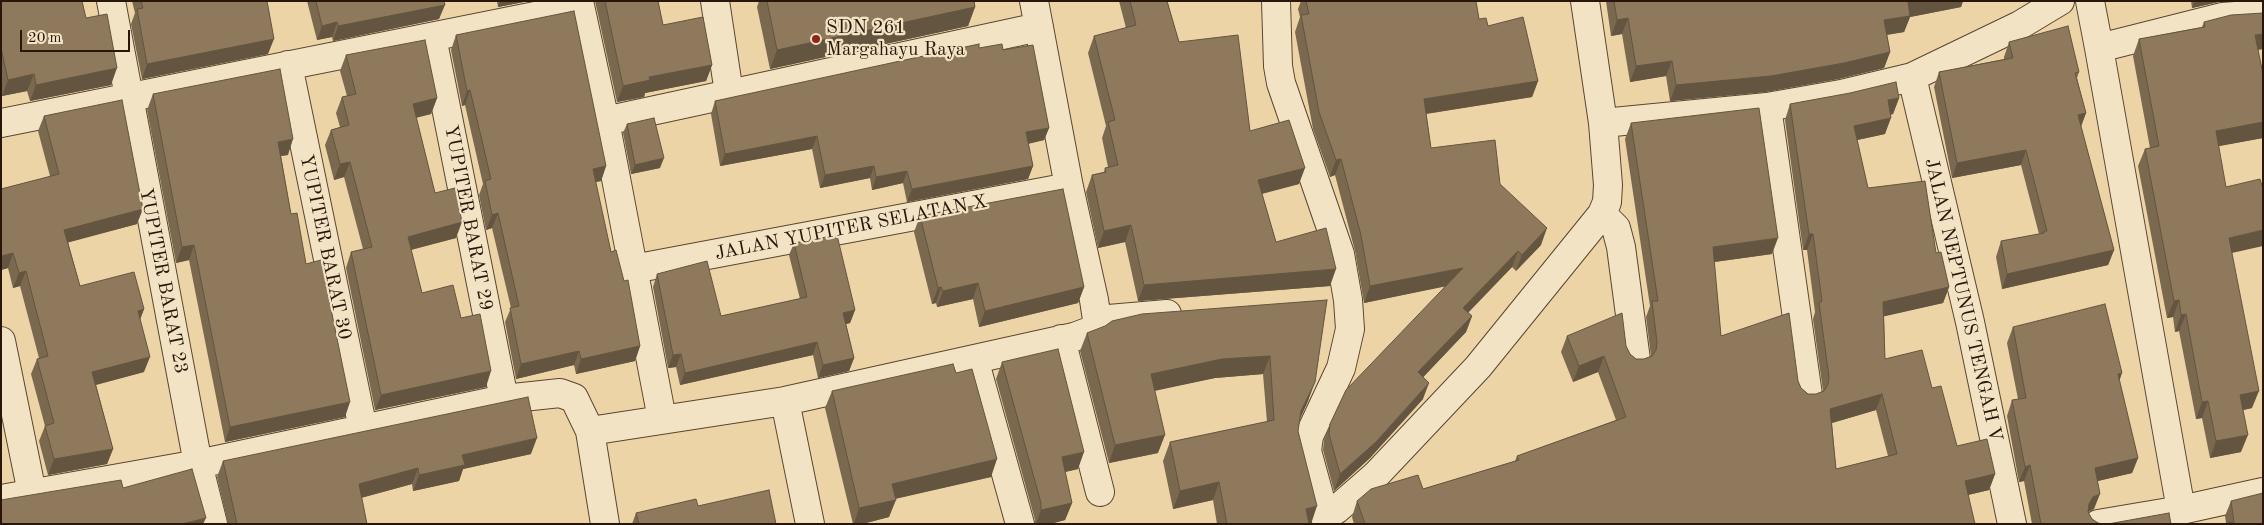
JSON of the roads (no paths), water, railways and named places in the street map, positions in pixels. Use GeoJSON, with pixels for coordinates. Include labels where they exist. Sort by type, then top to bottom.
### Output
{"type":"FeatureCollection","features":[{"type":"Feature","properties":{"kind":"street","name":"YUPITER BARAT 23"},"geometry":{"type":"LineString","coordinates":[[111,1],[198,464],[213,524]]}},
{"type":"Feature","properties":{"kind":"street"},"geometry":{"type":"LineString","coordinates":[[715,1],[729,93]]}},
{"type":"Feature","properties":{"kind":"street"},"geometry":{"type":"LineString","coordinates":[[1276,1],[1281,83],[1340,254],[1348,300],[1350,329],[1341,368],[1309,436],[1306,451],[1327,520]]}},
{"type":"Feature","properties":{"kind":"street"},"geometry":{"type":"LineString","coordinates":[[1327,520],[1376,475],[1478,367],[1602,214],[1607,202],[1608,184],[1603,123],[1585,1]]}},
{"type":"Feature","properties":{"kind":"street"},"geometry":{"type":"LineString","coordinates":[[1603,123],[1767,108],[1841,94],[1912,77],[2020,25],[2060,1]]}},
{"type":"Feature","properties":{"kind":"street"},"geometry":{"type":"LineString","coordinates":[[2090,1],[2181,510]]}},
{"type":"Feature","properties":{"kind":"street"},"geometry":{"type":"LineString","coordinates":[[1,122],[432,37],[579,4],[605,121],[662,419]]}},
{"type":"Feature","properties":{"kind":"street"},"geometry":{"type":"LineString","coordinates":[[590,431],[785,401],[1061,339],[1093,330],[1096,320],[1036,14],[729,93],[605,121]]}},
{"type":"Feature","properties":{"kind":"street"},"geometry":{"type":"LineString","coordinates":[[2099,48],[2222,17],[2263,14]]}},
{"type":"Feature","properties":{"kind":"street","name":"YUPITER BARAT 29"},"geometry":{"type":"LineString","coordinates":[[432,37],[504,399]]}},
{"type":"Feature","properties":{"kind":"street","name":"YUPITER BARAT 30"},"geometry":{"type":"LineString","coordinates":[[288,65],[363,428]]}},
{"type":"Feature","properties":{"kind":"street","name":"JALAN NEPTUNUS TENGAH V"},"geometry":{"type":"LineString","coordinates":[[1912,77],[1970,322],[2012,524]]}},
{"type":"Feature","properties":{"kind":"street"},"geometry":{"type":"LineString","coordinates":[[1767,108],[1808,395]]}},
{"type":"Feature","properties":{"kind":"street","name":"JALAN YUPITER SELATAN X"},"geometry":{"type":"LineString","coordinates":[[633,269],[1069,187]]}},
{"type":"Feature","properties":{"kind":"street"},"geometry":{"type":"LineString","coordinates":[[1602,214],[1616,228],[1621,247],[1636,360]]}},
{"type":"Feature","properties":{"kind":"street"},"geometry":{"type":"LineString","coordinates":[[1319,302],[1348,300]]}},
{"type":"Feature","properties":{"kind":"street"},"geometry":{"type":"LineString","coordinates":[[1096,320],[1193,312]]}},
{"type":"Feature","properties":{"kind":"street"},"geometry":{"type":"LineString","coordinates":[[1061,339],[1100,492]]}},
{"type":"Feature","properties":{"kind":"street"},"geometry":{"type":"LineString","coordinates":[[1,341],[32,493]]}},
{"type":"Feature","properties":{"kind":"street"},"geometry":{"type":"LineString","coordinates":[[974,359],[1020,524]]}},
{"type":"Feature","properties":{"kind":"street"},"geometry":{"type":"LineString","coordinates":[[1,499],[198,464],[504,399],[560,393],[574,398],[590,431],[604,524]]}},
{"type":"Feature","properties":{"kind":"street"},"geometry":{"type":"LineString","coordinates":[[785,401],[810,524]]}},
{"type":"Feature","properties":{"kind":"street"},"geometry":{"type":"LineString","coordinates":[[2098,524],[2181,510],[2263,492]]}},
{"type":"Feature","properties":{"kind":"place","name":"SDN 261 Margahayu Raya"},"geometry":{"type":"Point","coordinates":[816,39]}}]}
